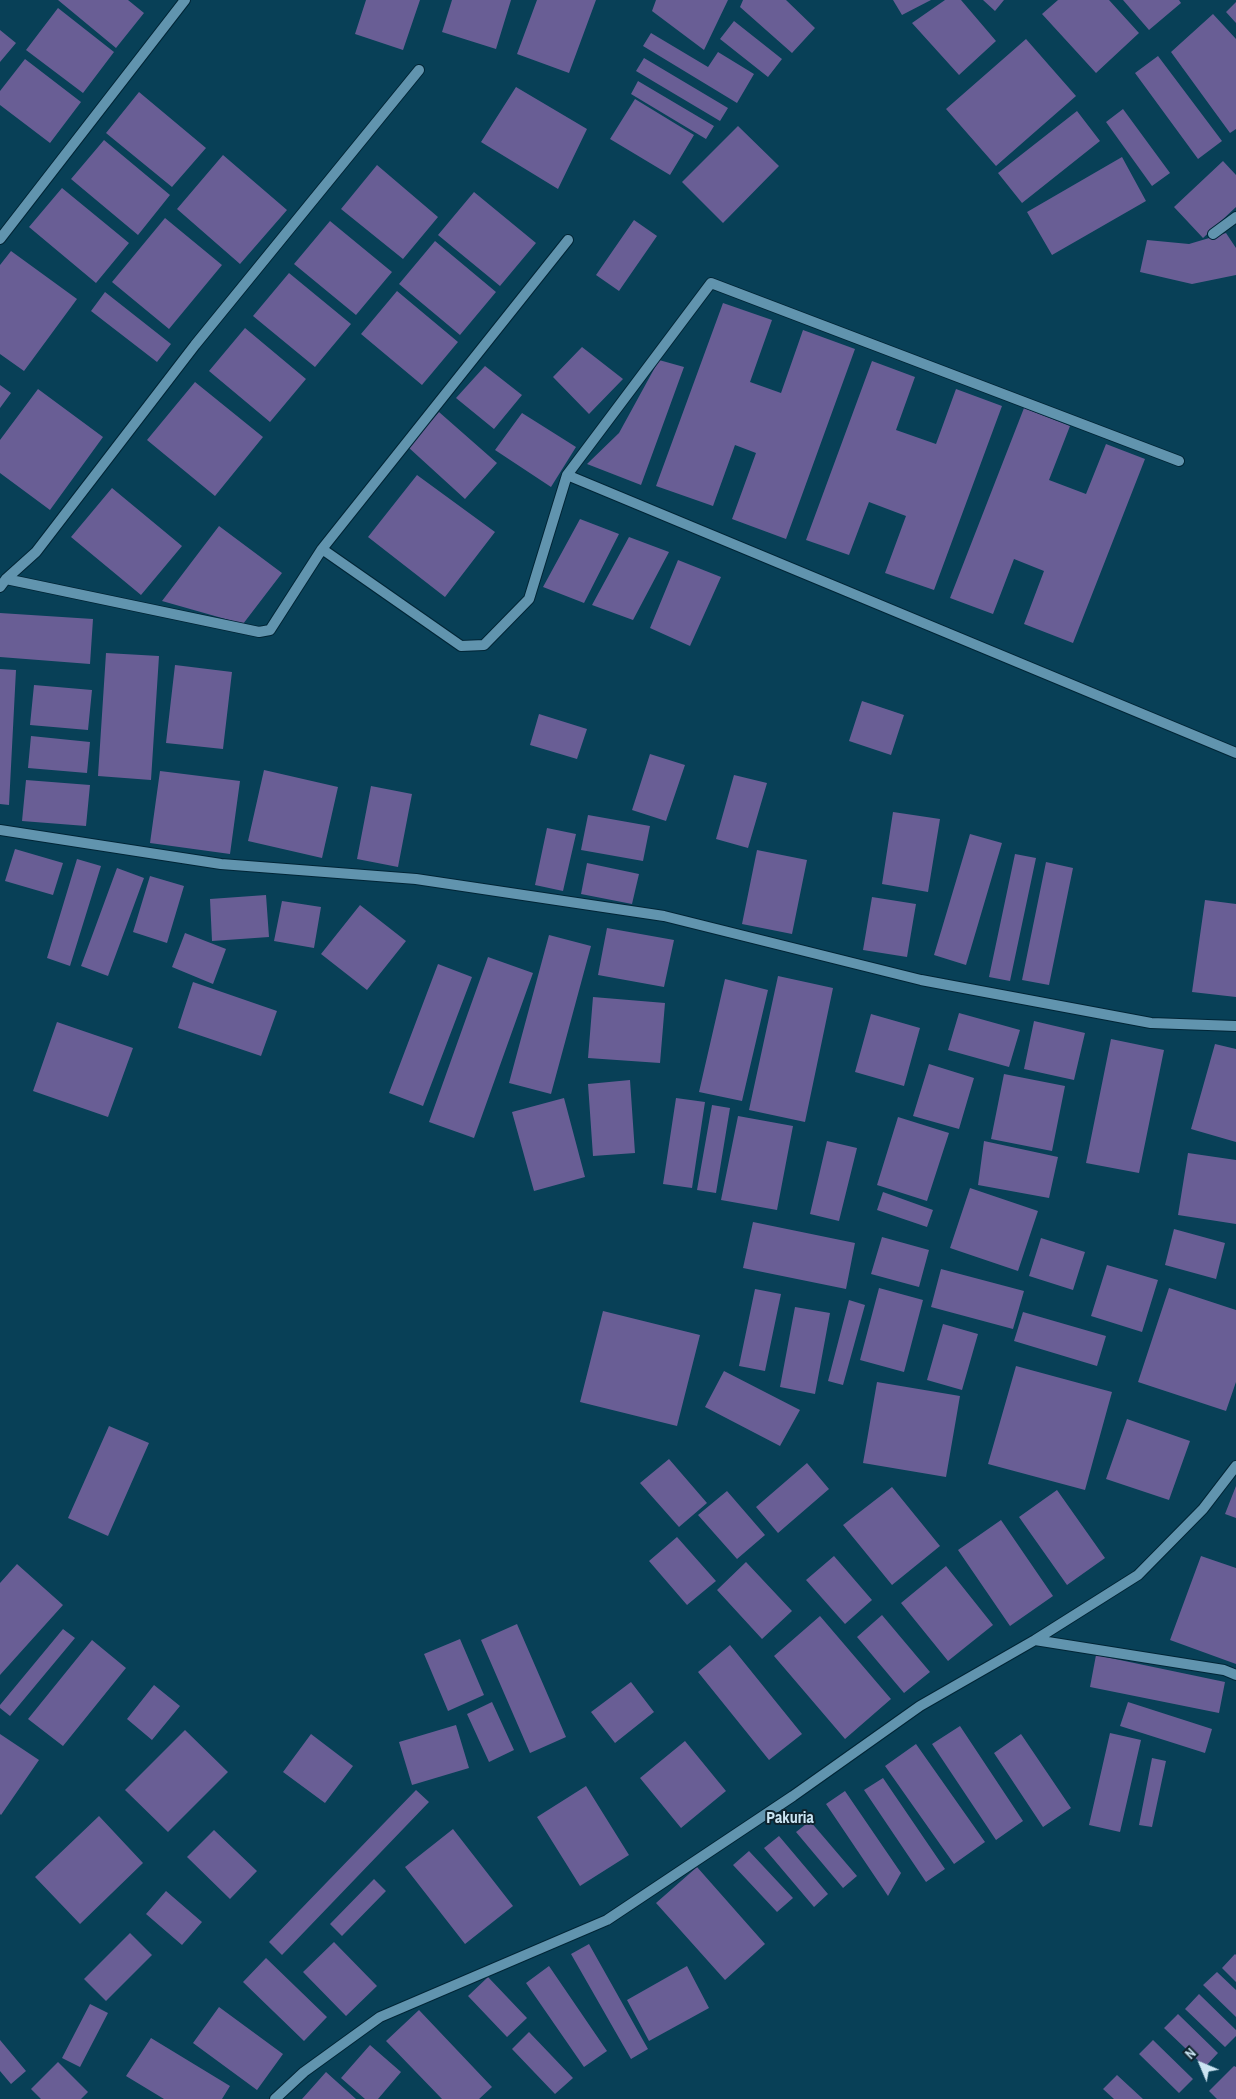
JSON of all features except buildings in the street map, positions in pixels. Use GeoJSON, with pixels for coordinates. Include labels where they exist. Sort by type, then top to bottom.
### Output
{"type":"FeatureCollection","features":[{"type":"Feature","properties":{"kind":"street"},"geometry":{"type":"LineString","coordinates":[[0,239],[186,0]]}},
{"type":"Feature","properties":{"kind":"street"},"geometry":{"type":"LineString","coordinates":[[3,583],[36,552],[195,346],[419,70]]}},
{"type":"Feature","properties":{"kind":"street"},"geometry":{"type":"LineString","coordinates":[[1213,234],[1236,217]]}},
{"type":"Feature","properties":{"kind":"street"},"geometry":{"type":"LineString","coordinates":[[3,583],[259,632],[270,630],[322,549],[568,240]]}},
{"type":"Feature","properties":{"kind":"street"},"geometry":{"type":"LineString","coordinates":[[322,549],[461,646],[484,645],[529,600],[567,475],[711,282],[1179,461]]}},
{"type":"Feature","properties":{"kind":"street"},"geometry":{"type":"LineString","coordinates":[[567,475],[1236,753]]}},
{"type":"Feature","properties":{"kind":"street"},"geometry":{"type":"LineString","coordinates":[[0,830],[221,864],[416,879],[664,916],[921,980],[1151,1023],[1236,1026]]}},
{"type":"Feature","properties":{"kind":"street"},"geometry":{"type":"LineString","coordinates":[[274,2099],[304,2072],[380,2017],[607,1920],[793,1796],[920,1706],[1035,1640],[1138,1575],[1203,1509],[1236,1466]]}},
{"type":"Feature","properties":{"kind":"street"},"geometry":{"type":"LineString","coordinates":[[1035,1640],[1224,1670],[1236,1675]]}},
{"type":"Feature","properties":{"kind":"district","name":"Pakuria"},"geometry":{"type":"Point","coordinates":[790,1819]}}]}
